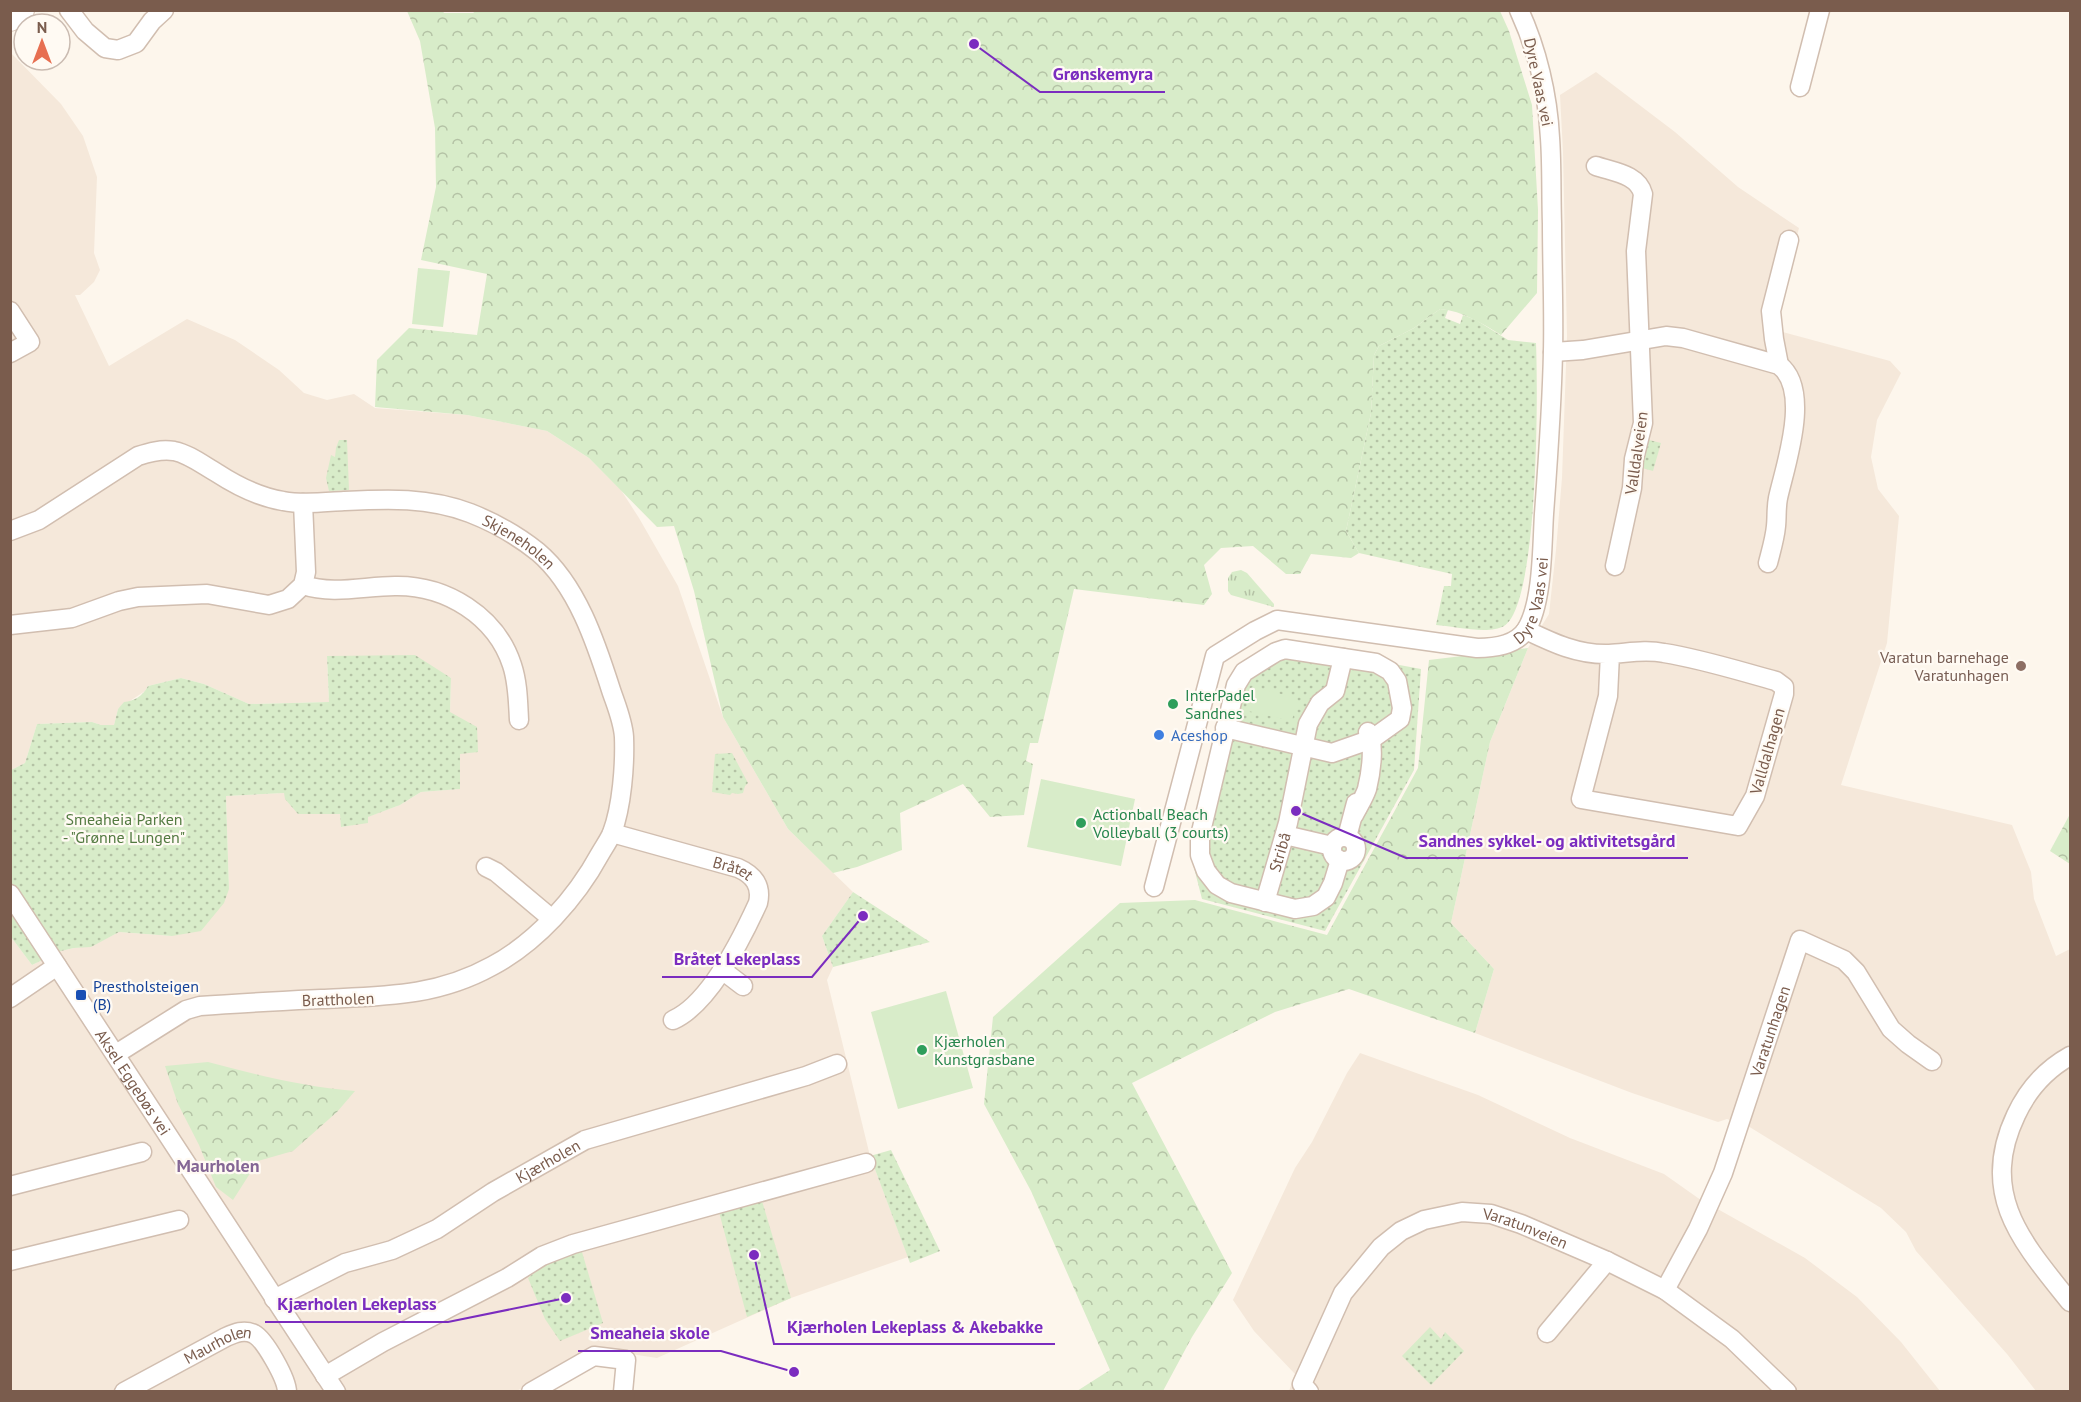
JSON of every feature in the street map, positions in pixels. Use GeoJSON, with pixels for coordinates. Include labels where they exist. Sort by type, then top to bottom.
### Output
{"type":"FeatureCollection","features":[{"type":"Feature","properties":{"kind":"main road"},"geometry":{"type":"LineString","coordinates":[[10,18],[21,10]]}},
{"type":"Feature","properties":{"kind":"street"},"geometry":{"type":"LineString","coordinates":[[69,10],[85,32],[105,48],[118,50],[136,43],[152,21],[164,10]]}},
{"type":"Feature","properties":{"kind":"street","name":"Dyre Vaas vei"},"geometry":{"type":"LineString","coordinates":[[1154,887],[1215,656],[1277,620],[1477,648],[1506,644],[1526,630],[1537,600],[1540,577],[1553,352],[1550,137],[1540,75],[1519,10]]}},
{"type":"Feature","properties":{"kind":"street"},"geometry":{"type":"LineString","coordinates":[[1800,87],[1820,10]]}},
{"type":"Feature","properties":{"kind":"street","name":"Valldalveien"},"geometry":{"type":"LineString","coordinates":[[1596,166],[1632,179],[1641,188],[1643,194],[1636,251],[1643,423],[1615,566]]}},
{"type":"Feature","properties":{"kind":"street"},"geometry":{"type":"LineString","coordinates":[[1779,365],[1771,311],[1790,240]]}},
{"type":"Feature","properties":{"kind":"street"},"geometry":{"type":"LineString","coordinates":[[10,310],[30,342],[10,353]]}},
{"type":"Feature","properties":{"kind":"street"},"geometry":{"type":"LineString","coordinates":[[1553,352],[1583,350],[1666,336],[1683,338],[1779,365],[1785,369],[1792,386],[1794,424],[1791,452],[1778,500],[1776,529],[1768,563]]}},
{"type":"Feature","properties":{"kind":"street","name":"Skjeneholen"},"geometry":{"type":"LineString","coordinates":[[10,531],[39,520],[138,456],[151,451],[174,451],[187,455],[246,490],[282,501],[303,503],[408,499],[438,504],[468,513],[493,523],[540,554],[575,599],[600,656],[624,734]]}},
{"type":"Feature","properties":{"kind":"street"},"geometry":{"type":"LineString","coordinates":[[10,625],[72,618],[119,601],[138,597],[207,594],[269,605],[288,599],[303,585],[306,555],[303,503]]}},
{"type":"Feature","properties":{"kind":"street"},"geometry":{"type":"LineString","coordinates":[[303,585],[335,590],[417,586],[434,590],[459,601],[495,633],[507,652],[515,676],[519,720]]}},
{"type":"Feature","properties":{"kind":"street","name":"Valldalhagen"},"geometry":{"type":"LineString","coordinates":[[1526,630],[1561,647],[1581,652],[1610,654],[1642,650],[1664,653],[1766,678],[1784,687],[1755,796],[1738,826],[1581,799],[1608,696],[1610,654]]}},
{"type":"Feature","properties":{"kind":"street"},"geometry":{"type":"LineString","coordinates":[[1225,729],[1305,754],[1332,753],[1400,719],[1402,708],[1397,681],[1390,670],[1376,663],[1285,649],[1244,672],[1236,685],[1225,729],[1200,836],[1200,855],[1206,871],[1217,885],[1231,892],[1295,909],[1313,906],[1326,897],[1334,883],[1340,848],[1354,815],[1358,786],[1373,751],[1370,735]]}},
{"type":"Feature","properties":{"kind":"street","name":"Stribå"},"geometry":{"type":"LineString","coordinates":[[1265,902],[1320,703],[1335,692],[1343,658]]}},
{"type":"Feature","properties":{"kind":"street","name":"Brattholen"},"geometry":{"type":"LineString","coordinates":[[116,1054],[186,1010],[200,1006],[383,997],[418,993],[468,979],[496,964],[528,941],[552,919],[586,879],[612,833],[623,766],[624,734]]}},
{"type":"Feature","properties":{"kind":"street","name":"Bråtet"},"geometry":{"type":"LineString","coordinates":[[612,833],[738,868],[753,878],[760,893],[758,903],[722,970],[693,1008],[674,1020]]}},
{"type":"Feature","properties":{"kind":"street"},"geometry":{"type":"LineString","coordinates":[[1285,835],[1340,848]]}},
{"type":"Feature","properties":{"kind":"street"},"geometry":{"type":"LineString","coordinates":[[486,867],[552,919]]}},
{"type":"Feature","properties":{"kind":"street","name":"Aksel Eggebøs vei"},"geometry":{"type":"LineString","coordinates":[[10,894],[336,1392]]}},
{"type":"Feature","properties":{"kind":"street","name":"Varatunhagen"},"geometry":{"type":"LineString","coordinates":[[1665,1290],[1698,1229],[1723,1173],[1800,940],[1844,960],[1856,972],[1891,1029],[1932,1061]]}},
{"type":"Feature","properties":{"kind":"street"},"geometry":{"type":"LineString","coordinates":[[10,998],[57,966]]}},
{"type":"Feature","properties":{"kind":"street"},"geometry":{"type":"LineString","coordinates":[[722,970],[743,986]]}},
{"type":"Feature","properties":{"kind":"street"},"geometry":{"type":"LineString","coordinates":[[2070,1056],[2050,1068],[2034,1084],[2021,1104],[2008,1131],[2002,1158],[2001,1179],[2004,1202],[2012,1223],[2026,1247],[2070,1302]]}},
{"type":"Feature","properties":{"kind":"street","name":"Kjærholen"},"geometry":{"type":"LineString","coordinates":[[274,1299],[345,1263],[392,1250],[437,1229],[494,1192],[585,1140],[806,1076],[837,1064]]}},
{"type":"Feature","properties":{"kind":"street"},"geometry":{"type":"LineString","coordinates":[[10,1186],[142,1152]]}},
{"type":"Feature","properties":{"kind":"street"},"geometry":{"type":"LineString","coordinates":[[325,1376],[383,1341],[507,1278],[542,1256],[573,1244],[866,1162]]}},
{"type":"Feature","properties":{"kind":"street","name":"Varatunveien"},"geometry":{"type":"LineString","coordinates":[[1305,1388],[1343,1293],[1381,1247],[1401,1231],[1424,1220],[1462,1212],[1491,1214],[1521,1224],[1607,1261],[1665,1290],[1732,1339],[1787,1392]]}},
{"type":"Feature","properties":{"kind":"street"},"geometry":{"type":"LineString","coordinates":[[10,1261],[179,1220]]}},
{"type":"Feature","properties":{"kind":"street"},"geometry":{"type":"LineString","coordinates":[[1547,1333],[1607,1261]]}},
{"type":"Feature","properties":{"kind":"street","name":"Maurholen"},"geometry":{"type":"LineString","coordinates":[[124,1392],[226,1337],[246,1331],[258,1338],[285,1379],[287,1392]]}},
{"type":"Feature","properties":{"kind":"street"},"geometry":{"type":"LineString","coordinates":[[531,1392],[594,1356],[627,1360],[623,1392]]}},
{"type":"Feature","properties":{"kind":"shaded area"},"geometry":{"type":"Polygon","coordinates":[[[11,53],[12,72],[30,72],[61,104],[83,136],[97,177],[94,253],[100,270],[94,282],[80,295],[75,295],[109,366],[187,319],[235,340],[279,370],[304,393],[327,400],[354,394],[375,408],[467,415],[547,431],[589,458],[621,490],[678,586],[723,717],[788,829],[853,892],[822,936],[833,967],[827,980],[870,1156],[908,1257],[791,1298],[657,1358],[598,1349],[546,1378],[516,1391],[11,1391],[11,937],[32,965],[61,951],[91,946],[119,932],[172,936],[229,889],[226,796],[284,793],[298,814],[341,814],[342,827],[368,822],[367,817],[400,805],[421,792],[459,789],[460,754],[450,712],[451,678],[438,671],[327,657],[329,702],[249,704],[204,684],[181,678],[148,686],[145,691],[118,709],[114,725],[92,722],[37,724],[25,763],[11,770],[11,53]]]}},
{"type":"Feature","properties":{"kind":"shaded area"},"geometry":{"type":"Polygon","coordinates":[[[1596,72],[1675,132],[1738,187],[1799,228],[1777,313],[1779,331],[1890,361],[1901,373],[1877,420],[1871,457],[1878,489],[1899,516],[1887,643],[1841,785],[2012,825],[2031,872],[2034,899],[2056,956],[2070,949],[2070,1391],[2036,1391],[2007,1354],[1916,1251],[1906,1232],[1881,1208],[1748,1126],[1727,1119],[1718,1122],[1632,1093],[1475,1033],[1494,969],[1451,923],[1490,742],[1528,648],[1549,614],[1562,478],[1567,336],[1560,95],[1596,72]]]}},
{"type":"Feature","properties":{"kind":"shaded area"},"geometry":{"type":"Polygon","coordinates":[[[1360,1053],[1478,1095],[1570,1138],[1664,1174],[1698,1198],[1805,1258],[1857,1297],[1901,1342],[1940,1391],[1289,1391],[1295,1374],[1254,1331],[1233,1300],[1295,1168],[1312,1142],[1347,1073],[1360,1053]]]}},
{"type":"Feature","properties":{"kind":"green space"},"geometry":{"type":"Polygon","coordinates":[[[442,10],[444,13],[473,13],[477,10],[1500,11],[1509,31],[1532,105],[1538,210],[1537,293],[1501,335],[1465,315],[1440,309],[1414,328],[1379,346],[1374,355],[1371,413],[1346,531],[1359,553],[1351,558],[1311,554],[1300,574],[1286,574],[1253,546],[1221,548],[1204,565],[1212,594],[1204,605],[1074,589],[1038,743],[1030,743],[1026,761],[1033,764],[1024,815],[990,817],[963,784],[900,813],[902,850],[857,867],[833,873],[788,829],[723,717],[694,591],[674,526],[657,527],[589,458],[547,431],[467,415],[375,407],[377,360],[409,328],[477,335],[487,274],[421,260],[436,187],[435,128],[420,41],[407,11],[442,10]]]}},
{"type":"Feature","properties":{"kind":"green space"},"geometry":{"type":"Polygon","coordinates":[[[418,268],[450,271],[443,327],[412,324],[418,268]]]}},
{"type":"Feature","properties":{"kind":"green space"},"geometry":{"type":"Polygon","coordinates":[[[1440,309],[1448,310],[1445,318],[1460,324],[1463,315],[1476,320],[1508,340],[1536,343],[1536,446],[1530,539],[1524,579],[1516,610],[1504,626],[1497,629],[1480,630],[1436,625],[1444,586],[1451,586],[1452,574],[1359,553],[1346,531],[1371,413],[1374,355],[1379,346],[1414,328],[1440,309]]]}},
{"type":"Feature","properties":{"kind":"green space"},"geometry":{"type":"Polygon","coordinates":[[[339,440],[347,440],[349,490],[329,491],[326,478],[331,455],[335,457],[339,440]]]}},
{"type":"Feature","properties":{"kind":"green space"},"geometry":{"type":"Polygon","coordinates":[[[1649,440],[1661,443],[1653,471],[1642,468],[1640,464],[1649,440]]]}},
{"type":"Feature","properties":{"kind":"green space"},"geometry":{"type":"Polygon","coordinates":[[[1241,570],[1247,573],[1274,604],[1274,607],[1231,595],[1228,591],[1228,578],[1232,572],[1241,570]]]}},
{"type":"Feature","properties":{"kind":"green space"},"geometry":{"type":"Polygon","coordinates":[[[1286,644],[1421,669],[1414,770],[1325,931],[1202,899],[1190,852],[1233,672],[1286,644]]]}},
{"type":"Feature","properties":{"kind":"green space"},"geometry":{"type":"Polygon","coordinates":[[[1528,648],[1490,742],[1451,923],[1494,969],[1475,1033],[1349,989],[1275,1012],[1132,1083],[1232,1273],[1192,1337],[1163,1391],[1077,1391],[1110,1370],[1031,1191],[984,1104],[993,1017],[1120,903],[1195,900],[1327,935],[1418,768],[1429,660],[1528,648]]]}},
{"type":"Feature","properties":{"kind":"green space","name":"Smeaheia Parken - \"Grønne Lungen\""},"geometry":{"type":"Polygon","coordinates":[[[415,655],[451,678],[450,712],[477,727],[478,752],[460,754],[460,789],[421,792],[400,805],[368,817],[368,823],[341,827],[340,814],[298,814],[285,799],[284,793],[226,796],[229,889],[224,903],[201,931],[172,936],[119,932],[91,947],[61,951],[32,965],[11,937],[11,770],[25,763],[37,724],[92,722],[114,725],[118,709],[124,702],[144,693],[148,686],[181,678],[204,684],[249,704],[329,702],[327,656],[415,655]]]}},
{"type":"Feature","properties":{"kind":"green space"},"geometry":{"type":"Polygon","coordinates":[[[1253,687],[1297,698],[1292,721],[1248,711],[1253,687]]]}},
{"type":"Feature","properties":{"kind":"green space"},"geometry":{"type":"Polygon","coordinates":[[[732,753],[748,783],[743,793],[730,795],[712,792],[715,754],[732,753]]]}},
{"type":"Feature","properties":{"kind":"green space","name":"Actionball Beach Volleyball (3 courts)"},"geometry":{"type":"Polygon","coordinates":[[[1041,779],[1135,799],[1121,866],[1027,847],[1041,779]]]}},
{"type":"Feature","properties":{"kind":"green space"},"geometry":{"type":"Polygon","coordinates":[[[2070,814],[2070,864],[2050,851],[2070,814]]]}},
{"type":"Feature","properties":{"kind":"green space"},"geometry":{"type":"Polygon","coordinates":[[[853,892],[930,942],[833,967],[822,936],[853,892]]]}},
{"type":"Feature","properties":{"kind":"green space","name":"Kjærholen Kunstgrasbane"},"geometry":{"type":"Polygon","coordinates":[[[946,991],[973,1088],[898,1109],[871,1012],[946,991]]]}},
{"type":"Feature","properties":{"kind":"green space"},"geometry":{"type":"Polygon","coordinates":[[[208,1062],[263,1076],[355,1091],[337,1112],[293,1151],[258,1161],[233,1200],[216,1187],[199,1145],[178,1104],[165,1066],[208,1062]]]}},
{"type":"Feature","properties":{"kind":"green space"},"geometry":{"type":"Polygon","coordinates":[[[891,1150],[940,1251],[910,1263],[870,1156],[891,1150]]]}},
{"type":"Feature","properties":{"kind":"green space"},"geometry":{"type":"Polygon","coordinates":[[[762,1201],[791,1298],[747,1317],[719,1212],[762,1201]]]}},
{"type":"Feature","properties":{"kind":"green space"},"geometry":{"type":"Polygon","coordinates":[[[582,1252],[603,1323],[560,1341],[545,1319],[528,1278],[549,1261],[582,1252]]]}},
{"type":"Feature","properties":{"kind":"green space"},"geometry":{"type":"Polygon","coordinates":[[[1430,1327],[1441,1339],[1445,1332],[1464,1351],[1431,1385],[1402,1356],[1430,1327]]]}},
{"type":"Feature","properties":{"kind":"place","name":"Grønskemyra"},"geometry":{"type":"Point","coordinates":[974,44]}},
{"type":"Feature","properties":{"kind":"place","name":"Varatun barnehage Varatunhagen"},"geometry":{"type":"Point","coordinates":[2021,666]}},
{"type":"Feature","properties":{"kind":"place","name":"InterPadel Sandnes"},"geometry":{"type":"Point","coordinates":[1173,704]}},
{"type":"Feature","properties":{"kind":"place","name":"Aceshop"},"geometry":{"type":"Point","coordinates":[1159,735]}},
{"type":"Feature","properties":{"kind":"place","name":"Sandnes sykkel- og aktivitetsgård"},"geometry":{"type":"Point","coordinates":[1296,811]}},
{"type":"Feature","properties":{"kind":"place","name":"Actionball Beach Volleyball (3 courts)"},"geometry":{"type":"Point","coordinates":[1081,823]}},
{"type":"Feature","properties":{"kind":"place","name":"Bråtet Lekeplass"},"geometry":{"type":"Point","coordinates":[863,916]}},
{"type":"Feature","properties":{"kind":"place","name":"Prestholsteigen (B)"},"geometry":{"type":"Point","coordinates":[81,995]}},
{"type":"Feature","properties":{"kind":"place","name":"Kjærholen Kunstgrasbane"},"geometry":{"type":"Point","coordinates":[922,1050]}},
{"type":"Feature","properties":{"kind":"place","name":"Kjærholen Lekeplass & Akebakke"},"geometry":{"type":"Point","coordinates":[754,1255]}},
{"type":"Feature","properties":{"kind":"place","name":"Kjærholen Lekeplass"},"geometry":{"type":"Point","coordinates":[566,1298]}},
{"type":"Feature","properties":{"kind":"place","name":"Smeaheia skole"},"geometry":{"type":"Point","coordinates":[794,1372]}},
{"type":"Feature","properties":{"kind":"district","name":"Maurholen"},"geometry":{"type":"Point","coordinates":[218,1165]}}]}
